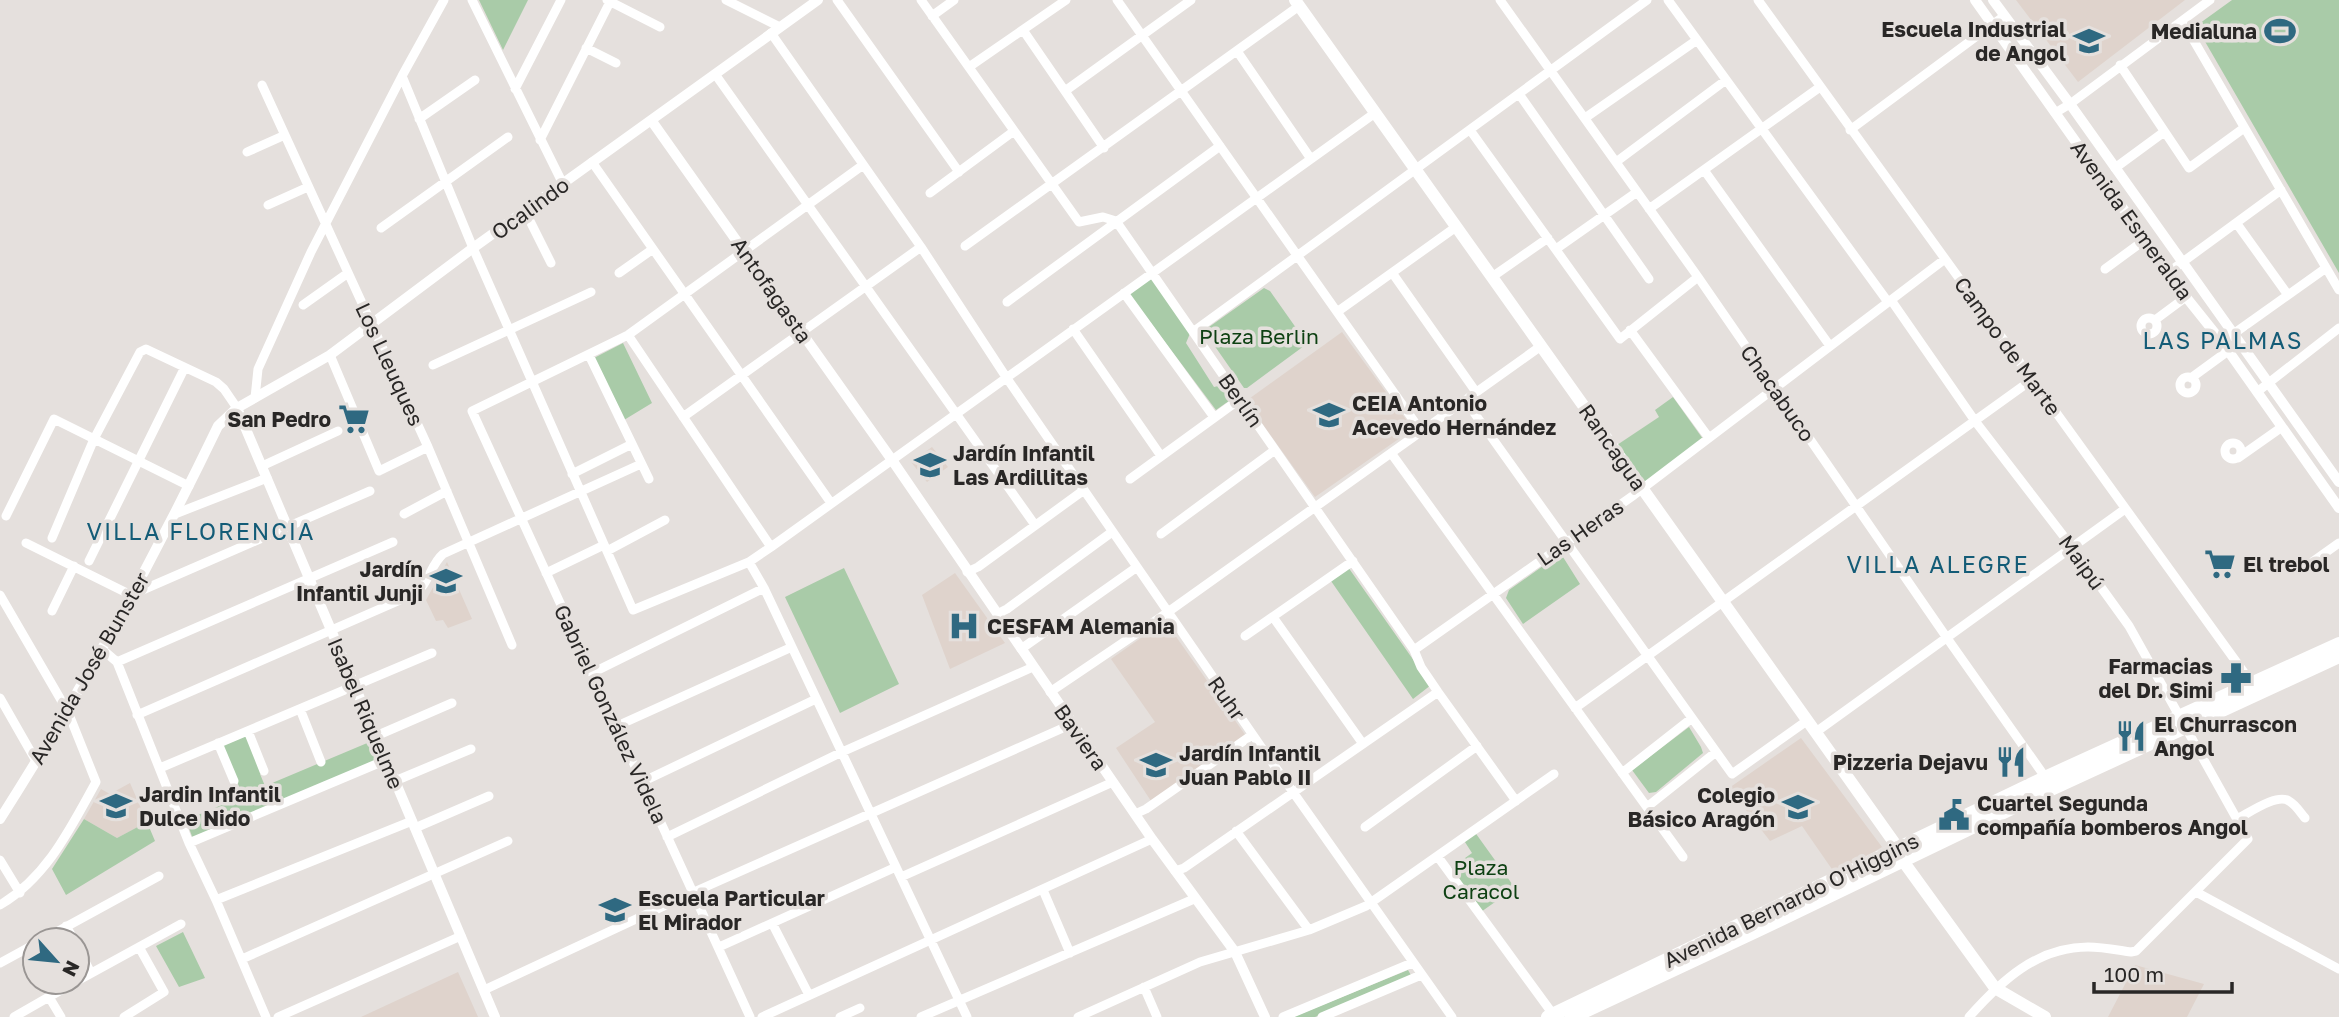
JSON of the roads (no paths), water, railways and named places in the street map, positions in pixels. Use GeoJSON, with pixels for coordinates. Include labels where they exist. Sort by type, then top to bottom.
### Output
{"type":"FeatureCollection","features":[{"type":"Feature","properties":{"kind":"main road","name":"Rancagua"},"geometry":{"type":"LineString","coordinates":[[1297,3],[1808,720],[1995,988]]}},
{"type":"Feature","properties":{"kind":"main road","name":"Avenida Bernardo O'Higgins"},"geometry":{"type":"LineString","coordinates":[[1552,1016],[2049,783],[2337,653]]}},
{"type":"Feature","properties":{"kind":"main road","name":"Avenida Bernardo O'Higgins"},"geometry":{"type":"LineString","coordinates":[[1572,1017],[1900,854]]}},
{"type":"Feature","properties":{"kind":"main road"},"geometry":{"type":"LineString","coordinates":[[1995,988],[2045,1017]]}},
{"type":"Feature","properties":{"kind":"street"},"geometry":{"type":"LineString","coordinates":[[255,398],[258,369],[326,223],[444,0]]}},
{"type":"Feature","properties":{"kind":"street"},"geometry":{"type":"LineString","coordinates":[[472,0],[563,184]]}},
{"type":"Feature","properties":{"kind":"street"},"geometry":{"type":"LineString","coordinates":[[516,89],[561,0]]}},
{"type":"Feature","properties":{"kind":"street"},"geometry":{"type":"LineString","coordinates":[[540,140],[609,0],[660,27]]}},
{"type":"Feature","properties":{"kind":"street"},"geometry":{"type":"LineString","coordinates":[[726,0],[776,30]]}},
{"type":"Feature","properties":{"kind":"street","name":"Ocalindo"},"geometry":{"type":"LineString","coordinates":[[237,408],[330,355],[473,248],[818,0]]}},
{"type":"Feature","properties":{"kind":"street"},"geometry":{"type":"LineString","coordinates":[[837,0],[959,172]]}},
{"type":"Feature","properties":{"kind":"street"},"geometry":{"type":"LineString","coordinates":[[921,0],[1079,222],[1103,217],[1116,221]]}},
{"type":"Feature","properties":{"kind":"street"},"geometry":{"type":"LineString","coordinates":[[932,16],[954,0]]}},
{"type":"Feature","properties":{"kind":"street"},"geometry":{"type":"LineString","coordinates":[[969,67],[1066,0]]}},
{"type":"Feature","properties":{"kind":"street"},"geometry":{"type":"LineString","coordinates":[[1117,0],[1421,431]]}},
{"type":"Feature","properties":{"kind":"street"},"geometry":{"type":"LineString","coordinates":[[1065,92],[1191,0]]}},
{"type":"Feature","properties":{"kind":"street","name":"Chacabuco"},"geometry":{"type":"LineString","coordinates":[[1500,0],[1698,277],[2049,783]]}},
{"type":"Feature","properties":{"kind":"street"},"geometry":{"type":"LineString","coordinates":[[1194,332],[1647,0]]}},
{"type":"Feature","properties":{"kind":"street","name":"Maipú"},"geometry":{"type":"LineString","coordinates":[[1668,0],[1975,421],[2129,626],[2248,839],[2196,892]]}},
{"type":"Feature","properties":{"kind":"street","name":"Campo de Marte"},"geometry":{"type":"LineString","coordinates":[[1758,0],[2255,689]]}},
{"type":"Feature","properties":{"kind":"street","name":"Avenida Esmeralda"},"geometry":{"type":"LineString","coordinates":[[1975,0],[2339,508]]}},
{"type":"Feature","properties":{"kind":"street","name":"Avenida Esmeralda"},"geometry":{"type":"LineString","coordinates":[[1993,0],[2339,482]]}},
{"type":"Feature","properties":{"kind":"street"},"geometry":{"type":"LineString","coordinates":[[2055,113],[2210,0]]}},
{"type":"Feature","properties":{"kind":"street"},"geometry":{"type":"LineString","coordinates":[[965,246],[1182,92],[1297,3]]}},
{"type":"Feature","properties":{"kind":"street"},"geometry":{"type":"LineString","coordinates":[[1850,130],[2004,16]]}},
{"type":"Feature","properties":{"kind":"street"},"geometry":{"type":"LineString","coordinates":[[2183,22],[2339,290]]}},
{"type":"Feature","properties":{"kind":"street","name":"Ruhr"},"geometry":{"type":"LineString","coordinates":[[776,30],[863,165],[1112,532],[1412,964],[1452,1017]]}},
{"type":"Feature","properties":{"kind":"street"},"geometry":{"type":"LineString","coordinates":[[1023,30],[1104,148]]}},
{"type":"Feature","properties":{"kind":"street"},"geometry":{"type":"LineString","coordinates":[[1585,118],[1697,40]]}},
{"type":"Feature","properties":{"kind":"street"},"geometry":{"type":"LineString","coordinates":[[586,48],[616,62]]}},
{"type":"Feature","properties":{"kind":"street"},"geometry":{"type":"LineString","coordinates":[[1237,51],[1311,159]]}},
{"type":"Feature","properties":{"kind":"street"},"geometry":{"type":"LineString","coordinates":[[2120,65],[2189,168],[2244,128]]}},
{"type":"Feature","properties":{"kind":"street"},"geometry":{"type":"LineString","coordinates":[[715,74],[1035,525]]}},
{"type":"Feature","properties":{"kind":"street"},"geometry":{"type":"LineString","coordinates":[[402,76],[473,248],[633,610],[748,562],[771,547],[1375,113]]}},
{"type":"Feature","properties":{"kind":"street"},"geometry":{"type":"LineString","coordinates":[[419,119],[475,80]]}},
{"type":"Feature","properties":{"kind":"street"},"geometry":{"type":"LineString","coordinates":[[1616,162],[1726,80]]}},
{"type":"Feature","properties":{"kind":"street","name":"Los Lleuques"},"geometry":{"type":"LineString","coordinates":[[262,85],[428,447],[512,645]]}},
{"type":"Feature","properties":{"kind":"street"},"geometry":{"type":"LineString","coordinates":[[1649,209],[1820,87]]}},
{"type":"Feature","properties":{"kind":"street"},"geometry":{"type":"LineString","coordinates":[[1519,94],[1649,279]]}},
{"type":"Feature","properties":{"kind":"street","name":"Antofagasta"},"geometry":{"type":"LineString","coordinates":[[651,120],[892,460]]}},
{"type":"Feature","properties":{"kind":"street"},"geometry":{"type":"LineString","coordinates":[[1470,130],[1620,338],[1698,277]]}},
{"type":"Feature","properties":{"kind":"street"},"geometry":{"type":"LineString","coordinates":[[930,193],[1014,131]]}},
{"type":"Feature","properties":{"kind":"street"},"geometry":{"type":"LineString","coordinates":[[2095,168],[2112,164],[2164,132]]}},
{"type":"Feature","properties":{"kind":"street"},"geometry":{"type":"LineString","coordinates":[[247,152],[285,135]]}},
{"type":"Feature","properties":{"kind":"street"},"geometry":{"type":"LineString","coordinates":[[381,228],[508,137]]}},
{"type":"Feature","properties":{"kind":"street"},"geometry":{"type":"LineString","coordinates":[[1007,302],[1220,146]]}},
{"type":"Feature","properties":{"kind":"street"},"geometry":{"type":"LineString","coordinates":[[592,162],[831,503]]}},
{"type":"Feature","properties":{"kind":"street"},"geometry":{"type":"LineString","coordinates":[[531,382],[628,335],[863,165]]}},
{"type":"Feature","properties":{"kind":"street"},"geometry":{"type":"LineString","coordinates":[[1704,170],[1830,346]]}},
{"type":"Feature","properties":{"kind":"street"},"geometry":{"type":"LineString","coordinates":[[2109,188],[2123,179]]}},
{"type":"Feature","properties":{"kind":"street"},"geometry":{"type":"LineString","coordinates":[[268,205],[308,187]]}},
{"type":"Feature","properties":{"kind":"street"},"geometry":{"type":"LineString","coordinates":[[2169,272],[2281,190]]}},
{"type":"Feature","properties":{"kind":"street"},"geometry":{"type":"LineString","coordinates":[[1556,249],[1637,192]]}},
{"type":"Feature","properties":{"kind":"street"},"geometry":{"type":"LineString","coordinates":[[525,211],[551,263]]}},
{"type":"Feature","properties":{"kind":"street","name":"Berlín"},"geometry":{"type":"LineString","coordinates":[[1116,221],[1414,650],[1421,667],[1438,692],[1516,801]]}},
{"type":"Feature","properties":{"kind":"street"},"geometry":{"type":"LineString","coordinates":[[2237,224],[2288,295]]}},
{"type":"Feature","properties":{"kind":"street"},"geometry":{"type":"LineString","coordinates":[[1337,312],[1457,227]]}},
{"type":"Feature","properties":{"kind":"street"},"geometry":{"type":"LineString","coordinates":[[1492,277],[1548,238]]}},
{"type":"Feature","properties":{"kind":"street"},"geometry":{"type":"LineString","coordinates":[[2105,270],[2146,239]]}},
{"type":"Feature","properties":{"kind":"street"},"geometry":{"type":"LineString","coordinates":[[682,417],[920,247]]}},
{"type":"Feature","properties":{"kind":"street"},"geometry":{"type":"LineString","coordinates":[[620,273],[653,249]]}},
{"type":"Feature","properties":{"kind":"street","name":"Las Heras"},"geometry":{"type":"LineString","coordinates":[[1414,650],[1642,488],[1945,259]]}},
{"type":"Feature","properties":{"kind":"street"},"geometry":{"type":"LineString","coordinates":[[2191,377],[2225,346],[2234,334],[2326,268]]}},
{"type":"Feature","properties":{"kind":"street"},"geometry":{"type":"LineString","coordinates":[[303,306],[348,273]]}},
{"type":"Feature","properties":{"kind":"street"},"geometry":{"type":"LineString","coordinates":[[1392,274],[1476,392]]}},
{"type":"Feature","properties":{"kind":"street"},"geometry":{"type":"LineString","coordinates":[[433,365],[591,292]]}},
{"type":"Feature","properties":{"kind":"street","name":"Berlín"},"geometry":{"type":"LineString","coordinates":[[1125,293],[1214,417]]}},
{"type":"Feature","properties":{"kind":"street"},"geometry":{"type":"LineString","coordinates":[[2155,320],[2186,297]]}},
{"type":"Feature","properties":{"kind":"street"},"geometry":{"type":"LineString","coordinates":[[2257,392],[2339,328]]}},
{"type":"Feature","properties":{"kind":"street"},"geometry":{"type":"LineString","coordinates":[[1073,329],[1161,456]]}},
{"type":"Feature","properties":{"kind":"street"},"geometry":{"type":"LineString","coordinates":[[1630,330],[1709,438]]}},
{"type":"Feature","properties":{"kind":"street"},"geometry":{"type":"LineString","coordinates":[[628,335],[771,547]]}},
{"type":"Feature","properties":{"kind":"street"},"geometry":{"type":"LineString","coordinates":[[1050,692],[1168,612],[1541,346]]}},
{"type":"Feature","properties":{"kind":"street"},"geometry":{"type":"LineString","coordinates":[[52,538],[94,439],[140,352],[146,349],[216,382],[237,408]]}},
{"type":"Feature","properties":{"kind":"street"},"geometry":{"type":"LineString","coordinates":[[330,355],[379,471],[428,447]]}},
{"type":"Feature","properties":{"kind":"street"},"geometry":{"type":"LineString","coordinates":[[589,355],[649,480]]}},
{"type":"Feature","properties":{"kind":"street"},"geometry":{"type":"LineString","coordinates":[[89,561],[184,369]]}},
{"type":"Feature","properties":{"kind":"street"},"geometry":{"type":"LineString","coordinates":[[1575,708],[2033,379]]}},
{"type":"Feature","properties":{"kind":"street","name":"Gabriel González Videla"},"geometry":{"type":"LineString","coordinates":[[531,382],[472,411],[750,1017]]}},
{"type":"Feature","properties":{"kind":"street"},"geometry":{"type":"LineString","coordinates":[[1130,479],[1240,399]]}},
{"type":"Feature","properties":{"kind":"street"},"geometry":{"type":"LineString","coordinates":[[1465,400],[1732,774],[1808,720]]}},
{"type":"Feature","properties":{"kind":"street","name":"Isabel Riquelme"},"geometry":{"type":"LineString","coordinates":[[237,408],[495,1017]]}},
{"type":"Feature","properties":{"kind":"street","name":"Avenida José Bunster"},"geometry":{"type":"LineString","coordinates":[[2,811],[68,712],[103,650],[218,426],[237,408]]}},
{"type":"Feature","properties":{"kind":"street"},"geometry":{"type":"LineString","coordinates":[[6,516],[54,419],[189,486]]}},
{"type":"Feature","properties":{"kind":"street"},"geometry":{"type":"LineString","coordinates":[[2238,458],[2282,427]]}},
{"type":"Feature","properties":{"kind":"street"},"geometry":{"type":"LineString","coordinates":[[262,466],[338,431]]}},
{"type":"Feature","properties":{"kind":"street"},"geometry":{"type":"LineString","coordinates":[[572,474],[632,444]]}},
{"type":"Feature","properties":{"kind":"street"},"geometry":{"type":"LineString","coordinates":[[1161,534],[1276,450]]}},
{"type":"Feature","properties":{"kind":"street"},"geometry":{"type":"LineString","coordinates":[[1391,453],[1683,857]]}},
{"type":"Feature","properties":{"kind":"street","name":"Baviera"},"geometry":{"type":"LineString","coordinates":[[892,460],[1032,667],[1235,952],[1265,1017]]}},
{"type":"Feature","properties":{"kind":"street"},"geometry":{"type":"LineString","coordinates":[[136,715],[419,591],[439,558],[641,464]]}},
{"type":"Feature","properties":{"kind":"street"},"geometry":{"type":"LineString","coordinates":[[175,514],[267,478]]}},
{"type":"Feature","properties":{"kind":"street"},"geometry":{"type":"LineString","coordinates":[[967,572],[978,567],[1084,490]]}},
{"type":"Feature","properties":{"kind":"street"},"geometry":{"type":"LineString","coordinates":[[26,542],[131,595],[370,491]]}},
{"type":"Feature","properties":{"kind":"street"},"geometry":{"type":"LineString","coordinates":[[404,514],[447,491]]}},
{"type":"Feature","properties":{"kind":"street"},"geometry":{"type":"LineString","coordinates":[[1816,732],[2125,509]]}},
{"type":"Feature","properties":{"kind":"street"},"geometry":{"type":"LineString","coordinates":[[547,573],[665,520]]}},
{"type":"Feature","properties":{"kind":"street"},"geometry":{"type":"LineString","coordinates":[[997,614],[1112,532]]}},
{"type":"Feature","properties":{"kind":"street"},"geometry":{"type":"LineString","coordinates":[[117,662],[393,542]]}},
{"type":"Feature","properties":{"kind":"street"},"geometry":{"type":"LineString","coordinates":[[2301,570],[2339,543]]}},
{"type":"Feature","properties":{"kind":"street"},"geometry":{"type":"LineString","coordinates":[[1245,636],[1353,561]]}},
{"type":"Feature","properties":{"kind":"street"},"geometry":{"type":"LineString","coordinates":[[748,562],[764,588],[967,1017]]}},
{"type":"Feature","properties":{"kind":"street"},"geometry":{"type":"LineString","coordinates":[[52,611],[74,566]]}},
{"type":"Feature","properties":{"kind":"street"},"geometry":{"type":"LineString","coordinates":[[1021,649],[1136,567]]}},
{"type":"Feature","properties":{"kind":"street"},"geometry":{"type":"LineString","coordinates":[[592,673],[764,588]]}},
{"type":"Feature","properties":{"kind":"street"},"geometry":{"type":"LineString","coordinates":[[0,595],[68,712],[96,782],[46,866],[20,893],[0,905]]}},
{"type":"Feature","properties":{"kind":"street"},"geometry":{"type":"LineString","coordinates":[[1273,617],[1363,744]]}},
{"type":"Feature","properties":{"kind":"street"},"geometry":{"type":"LineString","coordinates":[[617,726],[792,647]]}},
{"type":"Feature","properties":{"kind":"street"},"geometry":{"type":"LineString","coordinates":[[103,650],[117,662],[189,844],[266,1017]]}},
{"type":"Feature","properties":{"kind":"street"},"geometry":{"type":"LineString","coordinates":[[160,768],[432,653]]}},
{"type":"Feature","properties":{"kind":"street"},"geometry":{"type":"LineString","coordinates":[[667,837],[842,752],[1032,667]]}},
{"type":"Feature","properties":{"kind":"street"},"geometry":{"type":"LineString","coordinates":[[1175,871],[1184,868],[1293,794],[1438,692]]}},
{"type":"Feature","properties":{"kind":"street"},"geometry":{"type":"LineString","coordinates":[[0,698],[36,761]]}},
{"type":"Feature","properties":{"kind":"street"},"geometry":{"type":"LineString","coordinates":[[642,782],[816,698]]}},
{"type":"Feature","properties":{"kind":"street"},"geometry":{"type":"LineString","coordinates":[[376,736],[452,703]]}},
{"type":"Feature","properties":{"kind":"street"},"geometry":{"type":"LineString","coordinates":[[300,709],[321,762]]}},
{"type":"Feature","properties":{"kind":"street"},"geometry":{"type":"LineString","coordinates":[[1622,773],[1692,718]]}},
{"type":"Feature","properties":{"kind":"street"},"geometry":{"type":"LineString","coordinates":[[484,990],[694,892],[1072,724]]}},
{"type":"Feature","properties":{"kind":"street"},"geometry":{"type":"LineString","coordinates":[[248,731],[264,771]]}},
{"type":"Feature","properties":{"kind":"street"},"geometry":{"type":"LineString","coordinates":[[1135,814],[1252,735]]}},
{"type":"Feature","properties":{"kind":"street"},"geometry":{"type":"LineString","coordinates":[[218,743],[234,781]]}},
{"type":"Feature","properties":{"kind":"street"},"geometry":{"type":"LineString","coordinates":[[1366,827],[1477,746]]}},
{"type":"Feature","properties":{"kind":"street"},"geometry":{"type":"LineString","coordinates":[[395,781],[471,750]]}},
{"type":"Feature","properties":{"kind":"street"},"geometry":{"type":"LineString","coordinates":[[1647,807],[1716,752]]}},
{"type":"Feature","properties":{"kind":"street"},"geometry":{"type":"LineString","coordinates":[[189,844],[386,760]]}},
{"type":"Feature","properties":{"kind":"street"},"geometry":{"type":"LineString","coordinates":[[1078,1017],[1097,1013],[1144,986],[1200,961],[1310,930],[1371,904],[1554,774]]}},
{"type":"Feature","properties":{"kind":"street"},"geometry":{"type":"LineString","coordinates":[[901,877],[1113,782]]}},
{"type":"Feature","properties":{"kind":"street"},"geometry":{"type":"LineString","coordinates":[[216,900],[489,796]]}},
{"type":"Feature","properties":{"kind":"street"},"geometry":{"type":"LineString","coordinates":[[2237,819],[2273,800],[2281,799],[2291,802],[2305,818]]}},
{"type":"Feature","properties":{"kind":"street"},"geometry":{"type":"LineString","coordinates":[[1236,831],[1310,930]]}},
{"type":"Feature","properties":{"kind":"street"},"geometry":{"type":"LineString","coordinates":[[762,1017],[780,1013],[809,995],[1152,839]]}},
{"type":"Feature","properties":{"kind":"street"},"geometry":{"type":"LineString","coordinates":[[242,959],[508,841]]}},
{"type":"Feature","properties":{"kind":"street"},"geometry":{"type":"LineString","coordinates":[[1438,857],[1552,1016]]}},
{"type":"Feature","properties":{"kind":"street"},"geometry":{"type":"LineString","coordinates":[[0,860],[20,893]]}},
{"type":"Feature","properties":{"kind":"street"},"geometry":{"type":"LineString","coordinates":[[719,947],[896,867]]}},
{"type":"Feature","properties":{"kind":"street"},"geometry":{"type":"LineString","coordinates":[[66,926],[159,876]]}},
{"type":"Feature","properties":{"kind":"street"},"geometry":{"type":"LineString","coordinates":[[1042,890],[1070,953]]}},
{"type":"Feature","properties":{"kind":"street"},"geometry":{"type":"LineString","coordinates":[[1969,1017],[2006,978],[2032,961],[2060,950],[2087,947],[2136,951],[2196,892],[2339,969]]}},
{"type":"Feature","properties":{"kind":"street"},"geometry":{"type":"LineString","coordinates":[[921,1017],[1194,898]]}},
{"type":"Feature","properties":{"kind":"street"},"geometry":{"type":"LineString","coordinates":[[772,923],[809,995]]}},
{"type":"Feature","properties":{"kind":"street"},"geometry":{"type":"LineString","coordinates":[[91,973],[181,924]]}},
{"type":"Feature","properties":{"kind":"street"},"geometry":{"type":"LineString","coordinates":[[278,1017],[461,936]]}},
{"type":"Feature","properties":{"kind":"street"},"geometry":{"type":"LineString","coordinates":[[124,1017],[164,992],[139,947]]}},
{"type":"Feature","properties":{"kind":"street"},"geometry":{"type":"LineString","coordinates":[[0,963],[21,952]]}},
{"type":"Feature","properties":{"kind":"street"},"geometry":{"type":"LineString","coordinates":[[1283,1017],[1412,964]]}},
{"type":"Feature","properties":{"kind":"street"},"geometry":{"type":"LineString","coordinates":[[1322,1017],[1421,975]]}},
{"type":"Feature","properties":{"kind":"street"},"geometry":{"type":"LineString","coordinates":[[1144,986],[1157,1017]]}},
{"type":"Feature","properties":{"kind":"street"},"geometry":{"type":"LineString","coordinates":[[14,1017],[49,997],[61,1017]]}},
{"type":"Feature","properties":{"kind":"street"},"geometry":{"type":"LineString","coordinates":[[840,1017],[860,1008]]}},
{"type":"Feature","properties":{"kind":"place","name":"Medialuna"},"geometry":{"type":"Point","coordinates":[2280,31]}},
{"type":"Feature","properties":{"kind":"place","name":"Escuela Industrial de Angol"},"geometry":{"type":"Point","coordinates":[2089,41]}},
{"type":"Feature","properties":{"kind":"place","name":"CEIA Antonio Acevedo Hernández"},"geometry":{"type":"Point","coordinates":[1329,415]}},
{"type":"Feature","properties":{"kind":"place","name":"San Pedro"},"geometry":{"type":"Point","coordinates":[354,419]}},
{"type":"Feature","properties":{"kind":"place","name":"Jardín Infantil Las Ardillitas"},"geometry":{"type":"Point","coordinates":[930,465]}},
{"type":"Feature","properties":{"kind":"place","name":"El trebol"},"geometry":{"type":"Point","coordinates":[2220,564]}},
{"type":"Feature","properties":{"kind":"place","name":"Jardín Infantil Junji"},"geometry":{"type":"Point","coordinates":[446,581]}},
{"type":"Feature","properties":{"kind":"place","name":"CESFAM Alemania"},"geometry":{"type":"Point","coordinates":[964,626]}},
{"type":"Feature","properties":{"kind":"place","name":"Farmacias del Dr. Simi"},"geometry":{"type":"Point","coordinates":[2236,678]}},
{"type":"Feature","properties":{"kind":"place","name":"El Churrascon Angol"},"geometry":{"type":"Point","coordinates":[2131,736]}},
{"type":"Feature","properties":{"kind":"place","name":"Pizzeria Dejavu"},"geometry":{"type":"Point","coordinates":[2011,762]}},
{"type":"Feature","properties":{"kind":"place","name":"Jardín Infantil Juan Pablo II"},"geometry":{"type":"Point","coordinates":[1156,765]}},
{"type":"Feature","properties":{"kind":"place","name":"Jardin Infantil Dulce Nido"},"geometry":{"type":"Point","coordinates":[116,806]}},
{"type":"Feature","properties":{"kind":"place","name":"Colegio Básico Aragón"},"geometry":{"type":"Point","coordinates":[1798,807]}},
{"type":"Feature","properties":{"kind":"place","name":"Cuartel Segunda compañía bomberos Angol"},"geometry":{"type":"Point","coordinates":[1954,815]}},
{"type":"Feature","properties":{"kind":"place","name":"Escuela Particular El Mirador"},"geometry":{"type":"Point","coordinates":[615,910]}},
{"type":"Feature","properties":{"kind":"district","name":"LAS PALMAS"},"geometry":{"type":"Point","coordinates":[2223,340]}},
{"type":"Feature","properties":{"kind":"district","name":"VILLA FLORENCIA"},"geometry":{"type":"Point","coordinates":[201,531]}},
{"type":"Feature","properties":{"kind":"district","name":"VILLA ALEGRE"},"geometry":{"type":"Point","coordinates":[1938,564]}},
{"type":"Feature","properties":{"kind":"park label","name":"Plaza Berlin"},"geometry":{"type":"Point","coordinates":[1259,336]}},
{"type":"Feature","properties":{"kind":"park label","name":"Plaza Caracol"},"geometry":{"type":"Point","coordinates":[1481,879]}}]}
